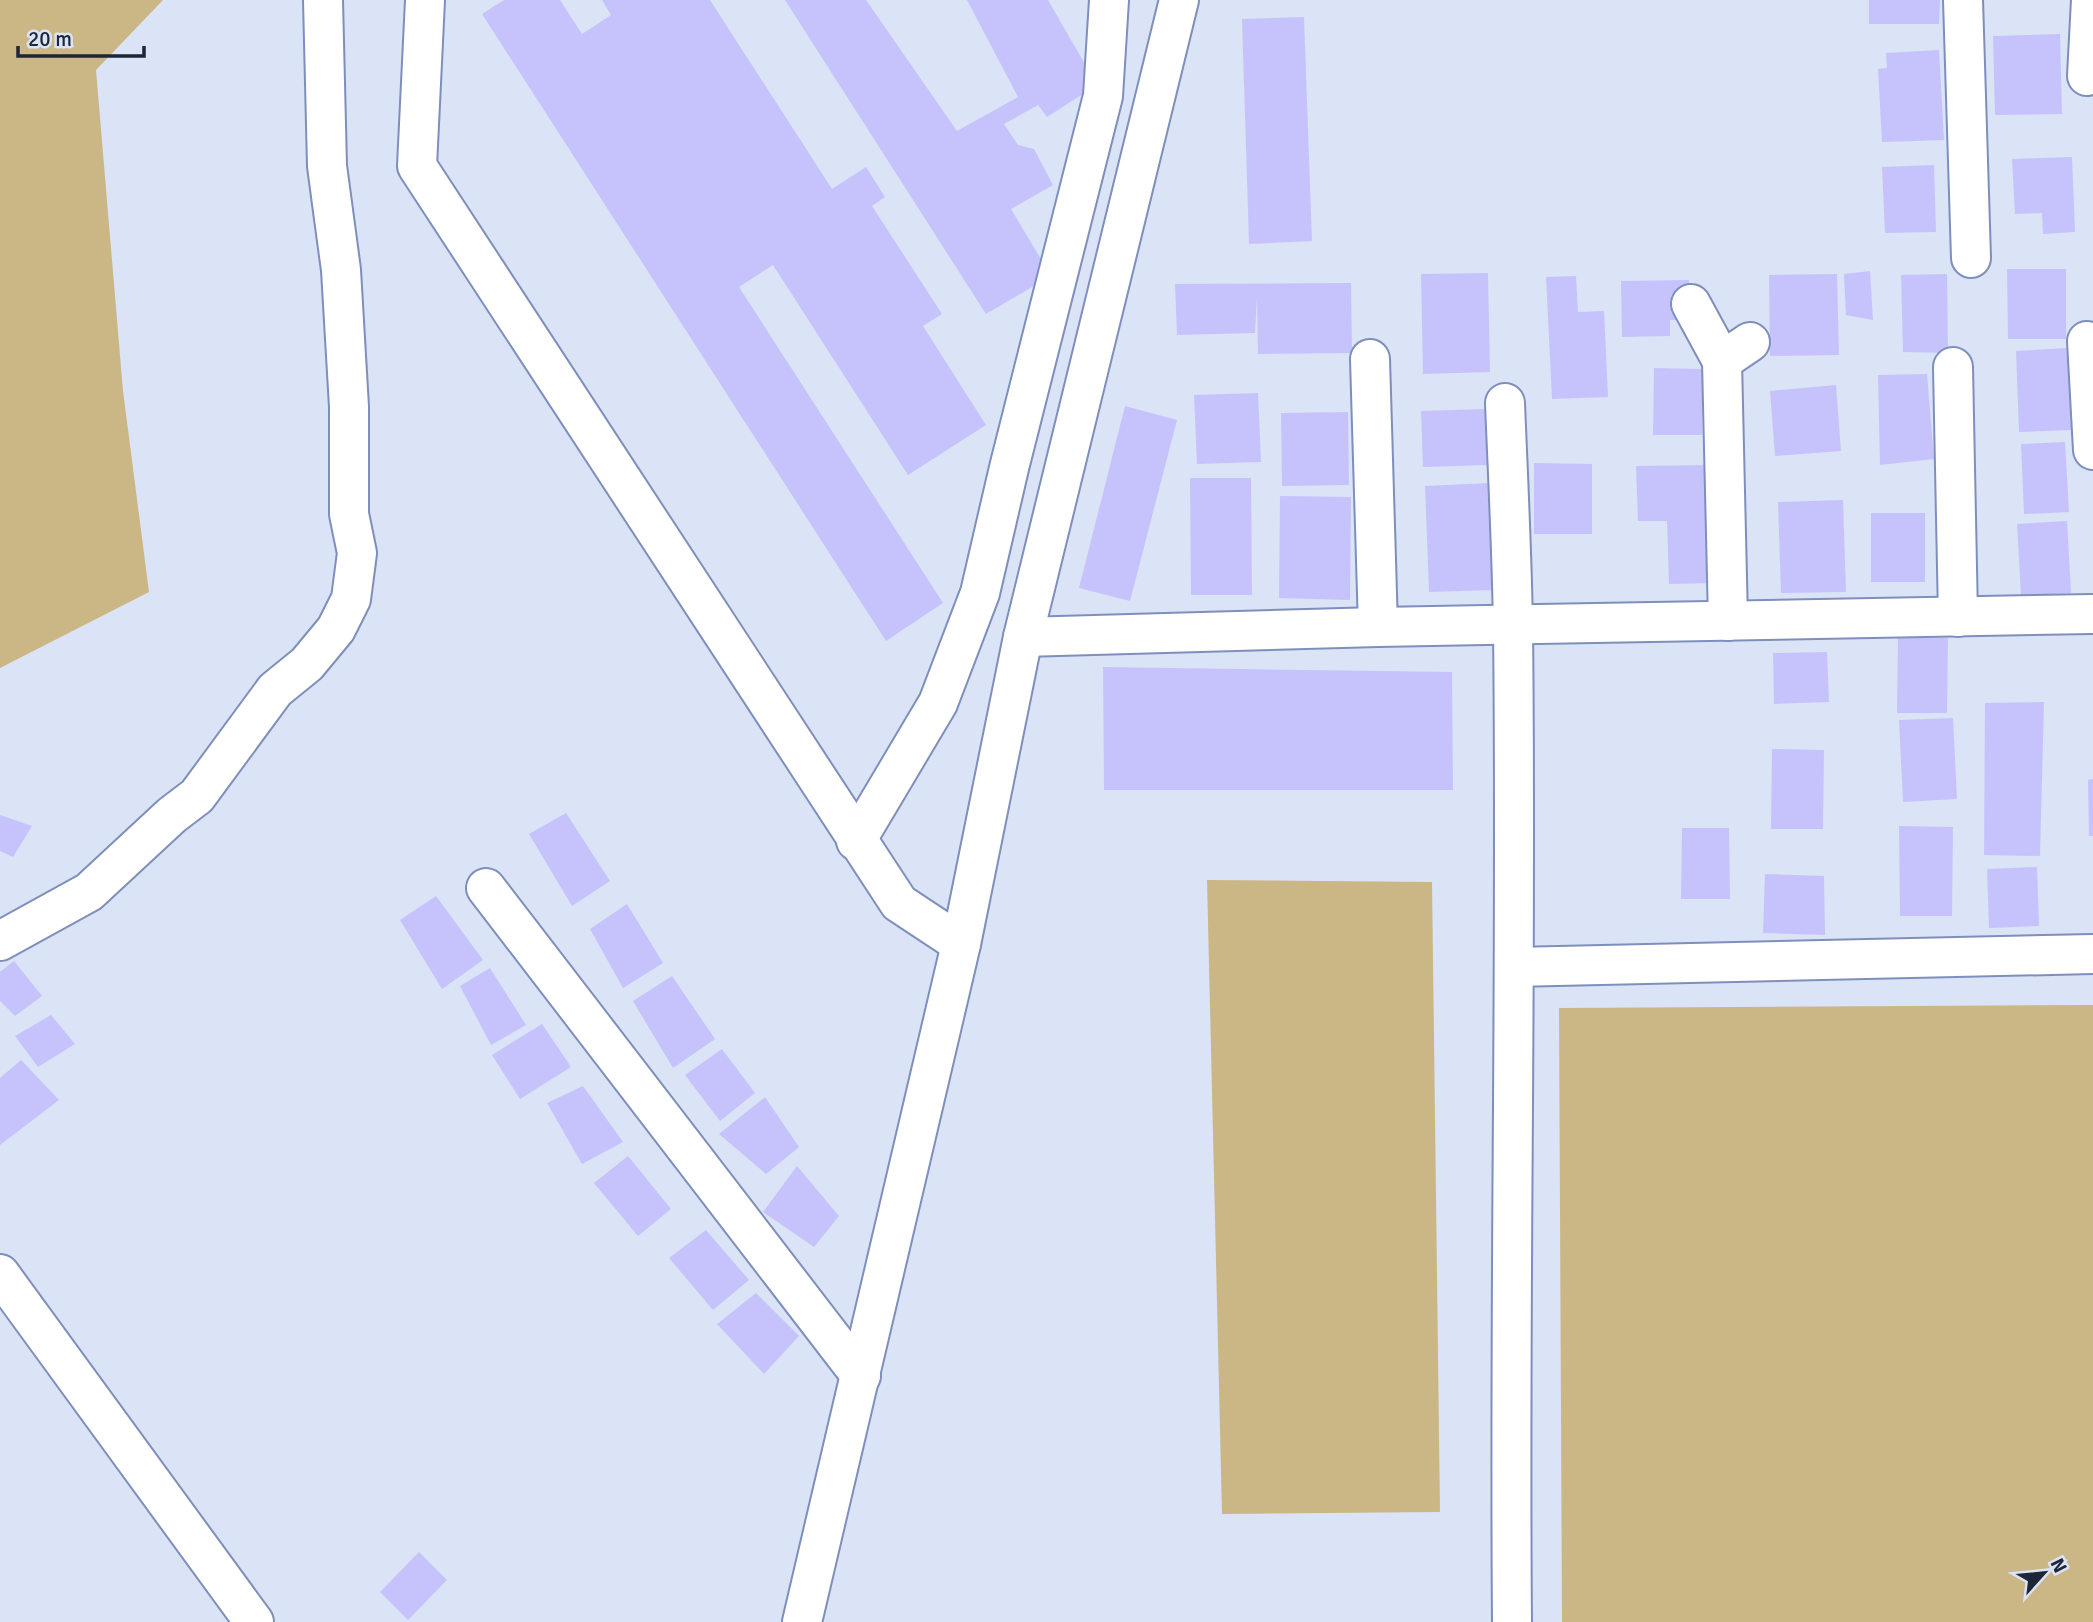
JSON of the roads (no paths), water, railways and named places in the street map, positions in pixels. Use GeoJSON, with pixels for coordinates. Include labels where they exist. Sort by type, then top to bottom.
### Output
{"type":"FeatureCollection","features":[{"type":"Feature","properties":{"kind":"street"},"geometry":{"type":"LineString","coordinates":[[0,941],[89,892],[172,815],[197,796],[275,690],[307,664],[336,629],[351,599],[357,553],[349,514],[349,407],[341,270],[327,166],[323,0]]}},
{"type":"Feature","properties":{"kind":"street"},"geometry":{"type":"LineString","coordinates":[[425,0],[417,166],[899,903],[961,944]]}},
{"type":"Feature","properties":{"kind":"street"},"geometry":{"type":"LineString","coordinates":[[856,841],[938,703],[981,593],[1025,403],[1103,96],[1109,0]]}},
{"type":"Feature","properties":{"kind":"street"},"geometry":{"type":"LineString","coordinates":[[802,1622],[961,944],[1023,637],[1179,0]]}},
{"type":"Feature","properties":{"kind":"street"},"geometry":{"type":"LineString","coordinates":[[1963,0],[1971,258]]}},
{"type":"Feature","properties":{"kind":"street"},"geometry":{"type":"LineString","coordinates":[[2087,76],[2091,0]]}},
{"type":"Feature","properties":{"kind":"street"},"geometry":{"type":"LineString","coordinates":[[1690,304],[1736,351],[1728,621]]}},
{"type":"Feature","properties":{"kind":"street"},"geometry":{"type":"LineString","coordinates":[[2087,341],[2093,450]]}},
{"type":"Feature","properties":{"kind":"street"},"geometry":{"type":"LineString","coordinates":[[1370,359],[1378,627]]}},
{"type":"Feature","properties":{"kind":"street"},"geometry":{"type":"LineString","coordinates":[[1953,367],[1958,617]]}},
{"type":"Feature","properties":{"kind":"street"},"geometry":{"type":"LineString","coordinates":[[1505,403],[1513,626],[1515,968],[1510,1440],[1512,1622]]}},
{"type":"Feature","properties":{"kind":"street"},"geometry":{"type":"LineString","coordinates":[[1023,637],[1378,627],[2093,614]]}},
{"type":"Feature","properties":{"kind":"street"},"geometry":{"type":"LineString","coordinates":[[486,888],[861,1376]]}},
{"type":"Feature","properties":{"kind":"street"},"geometry":{"type":"LineString","coordinates":[[1515,968],[2093,954]]}},
{"type":"Feature","properties":{"kind":"street"},"geometry":{"type":"LineString","coordinates":[[0,1275],[254,1622]]}}]}
